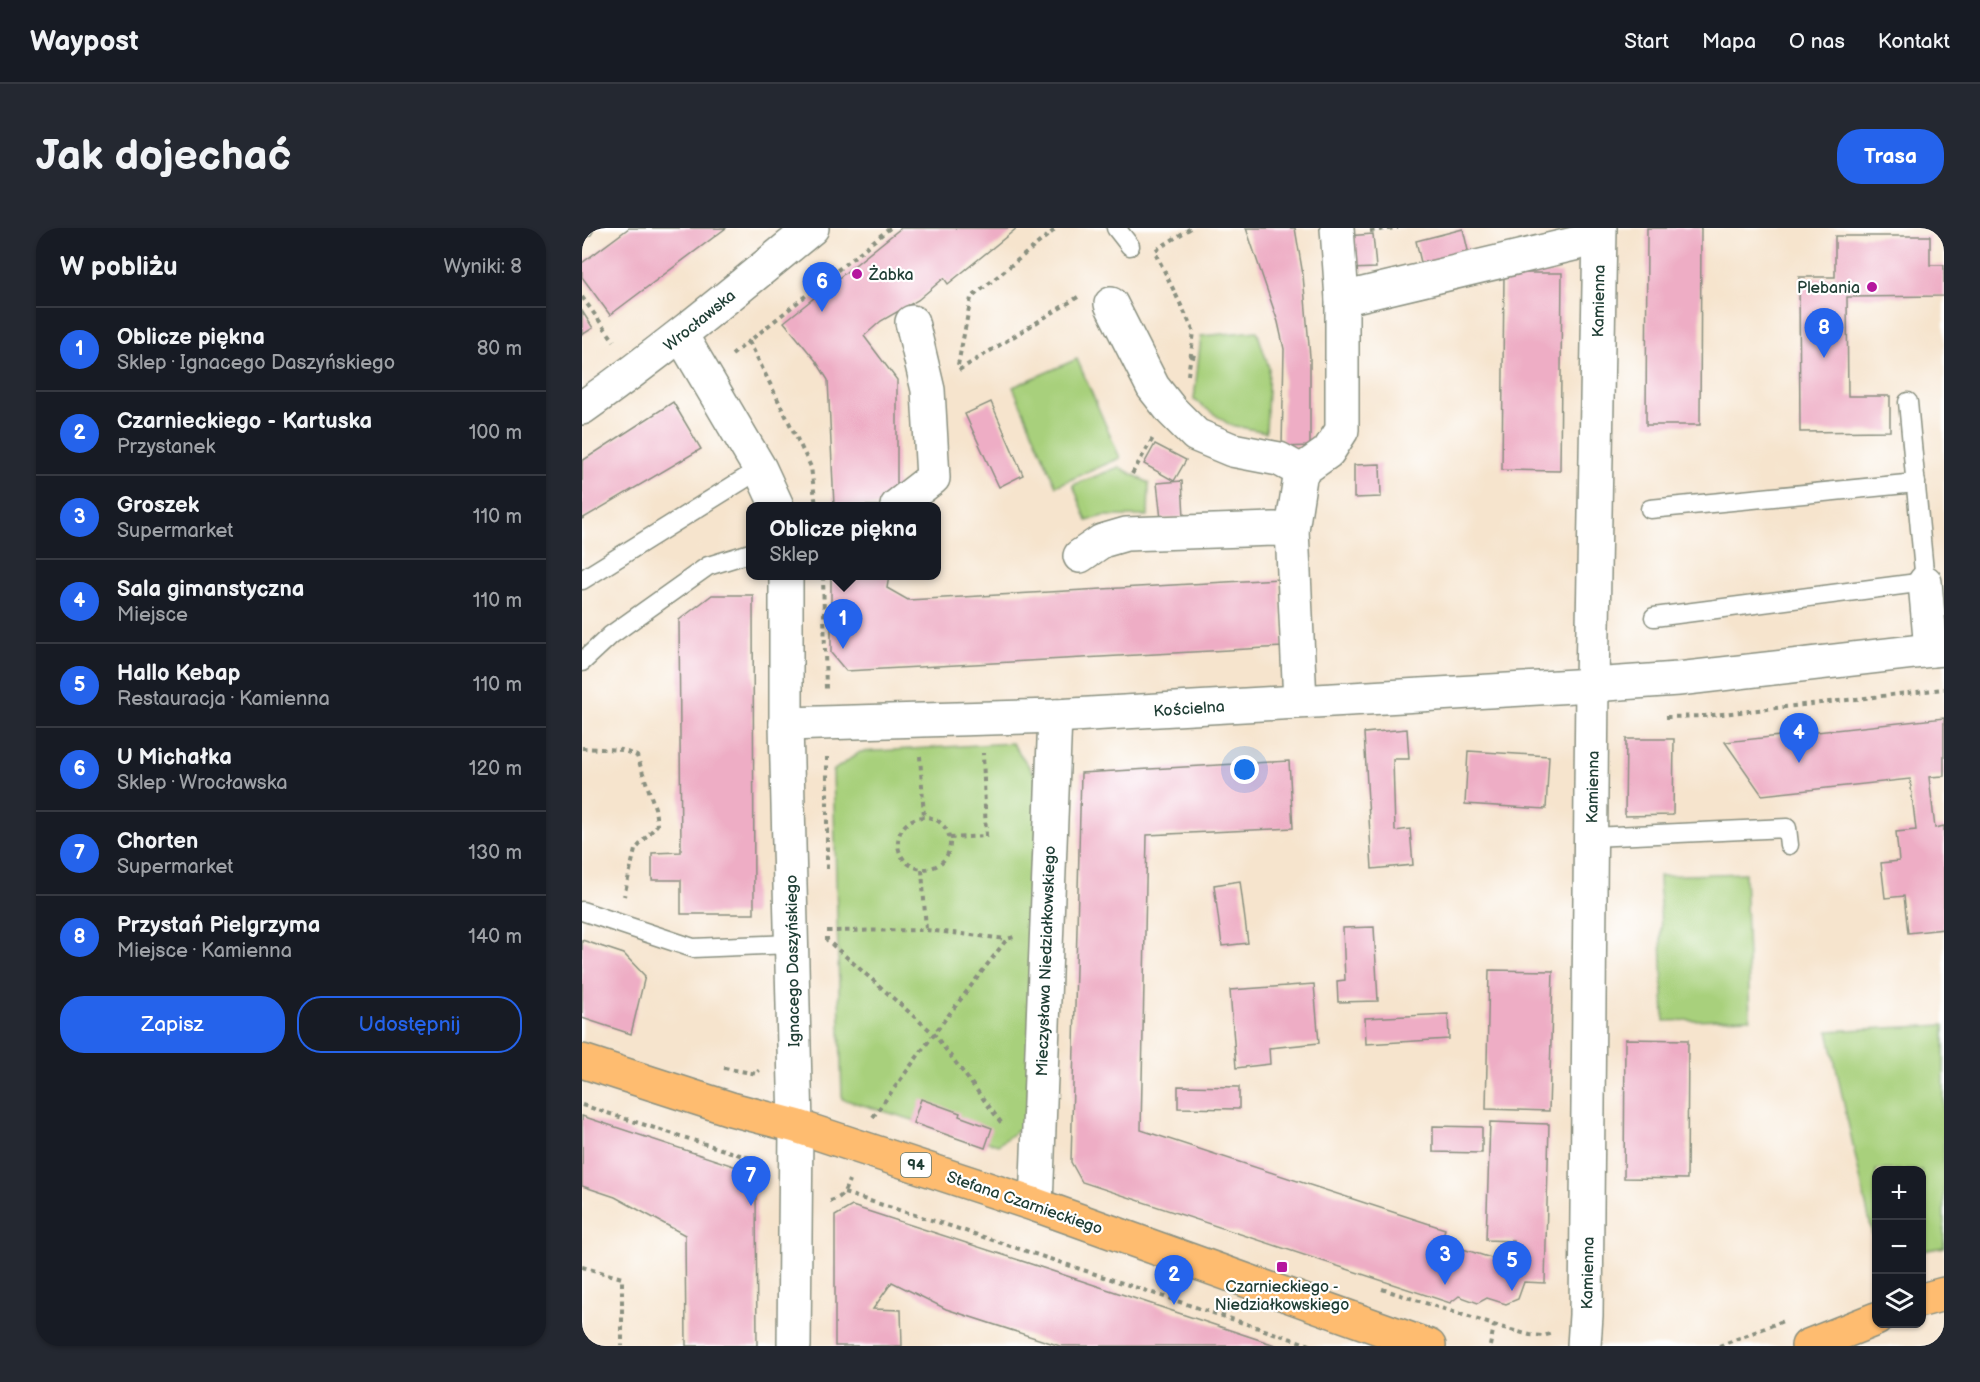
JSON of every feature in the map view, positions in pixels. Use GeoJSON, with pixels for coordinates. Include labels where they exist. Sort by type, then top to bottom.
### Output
{"type":"FeatureCollection","features":[{"type":"Feature","properties":{"kind":"main road","name":"Stefana Czarnieckiego"},"geometry":{"type":"LineString","coordinates":[[582,1061],[796,1126],[1036,1205],[1429,1346]]}},
{"type":"Feature","properties":{"kind":"main road"},"geometry":{"type":"LineString","coordinates":[[1926,1299],[1944,1294]]}},
{"type":"Feature","properties":{"kind":"main road"},"geometry":{"type":"LineString","coordinates":[[1808,1346],[1866,1330]]}},
{"type":"Feature","properties":{"kind":"street","name":"Wrocławska"},"geometry":{"type":"LineString","coordinates":[[582,408],[681,335],[812,228]]}},
{"type":"Feature","properties":{"kind":"street"},"geometry":{"type":"LineString","coordinates":[[1300,701],[1292,530],[1301,471],[1328,452],[1342,430],[1342,299],[1337,228]]}},
{"type":"Feature","properties":{"kind":"street"},"geometry":{"type":"LineString","coordinates":[[1342,299],[1600,233]]}},
{"type":"Feature","properties":{"kind":"street","name":"Kamienna"},"geometry":{"type":"LineString","coordinates":[[1585,1331],[1592,685],[1600,233]]}},
{"type":"Feature","properties":{"kind":"street"},"geometry":{"type":"LineString","coordinates":[[1098,298],[1153,387],[1172,411],[1196,435],[1232,450],[1279,459],[1301,471]]}},
{"type":"Feature","properties":{"kind":"street"},"geometry":{"type":"LineString","coordinates":[[902,502],[933,478],[927,390],[912,322]]}},
{"type":"Feature","properties":{"kind":"street"},"geometry":{"type":"LineString","coordinates":[[681,335],[760,469],[775,502]]}},
{"type":"Feature","properties":{"kind":"street"},"geometry":{"type":"LineString","coordinates":[[1080,556],[1102,541],[1126,534],[1292,530]]}},
{"type":"Feature","properties":{"kind":"street","name":"Ignacego Daszyńskiego"},"geometry":{"type":"LineString","coordinates":[[786,580],[786,724],[796,1126],[795,1346]]}},
{"type":"Feature","properties":{"kind":"street"},"geometry":{"type":"LineString","coordinates":[[1925,582],[1938,650]]}},
{"type":"Feature","properties":{"kind":"street","name":"Kościelna"},"geometry":{"type":"LineString","coordinates":[[786,724],[1054,716],[1592,685],[1678,679],[1938,650]]}},
{"type":"Feature","properties":{"kind":"street","name":"Mieczysława Niedziałkowskiego"},"geometry":{"type":"LineString","coordinates":[[1036,1205],[1054,716]]}},
{"type":"Feature","properties":{"kind":"lane"},"geometry":{"type":"LineString","coordinates":[[1116,228],[1130,246]]}},
{"type":"Feature","properties":{"kind":"lane"},"geometry":{"type":"LineString","coordinates":[[1654,617],[1925,582],[1908,402]]}},
{"type":"Feature","properties":{"kind":"lane"},"geometry":{"type":"LineString","coordinates":[[582,580],[760,469]]}},
{"type":"Feature","properties":{"kind":"lane"},"geometry":{"type":"LineString","coordinates":[[1650,509],[1916,483]]}},
{"type":"Feature","properties":{"kind":"lane"},"geometry":{"type":"LineString","coordinates":[[582,662],[611,636],[708,566],[746,554]]}},
{"type":"Feature","properties":{"kind":"lane"},"geometry":{"type":"LineString","coordinates":[[1592,837],[1787,828],[1789,845]]}},
{"type":"Feature","properties":{"kind":"lane"},"geometry":{"type":"LineString","coordinates":[[582,911],[693,948],[791,944]]}},
{"type":"Feature","properties":{"kind":"path"},"geometry":{"type":"LineString","coordinates":[[706,376],[890,228]]}},
{"type":"Feature","properties":{"kind":"path"},"geometry":{"type":"LineString","coordinates":[[1057,228],[971,298],[957,371],[1098,298]]}},
{"type":"Feature","properties":{"kind":"path"},"geometry":{"type":"LineString","coordinates":[[1154,251],[1191,228]]}},
{"type":"Feature","properties":{"kind":"path"},"geometry":{"type":"LineString","coordinates":[[582,297],[614,341]]}},
{"type":"Feature","properties":{"kind":"path"},"geometry":{"type":"LineString","coordinates":[[749,341],[811,467],[815,502]]}},
{"type":"Feature","properties":{"kind":"path"},"geometry":{"type":"LineString","coordinates":[[1191,356],[1198,358]]}},
{"type":"Feature","properties":{"kind":"path"},"geometry":{"type":"LineString","coordinates":[[823,580],[826,703],[832,702],[827,760],[827,872]]}},
{"type":"Feature","properties":{"kind":"path"},"geometry":{"type":"LineString","coordinates":[[1662,717],[1705,716],[1944,689]]}},
{"type":"Feature","properties":{"kind":"path"},"geometry":{"type":"LineString","coordinates":[[582,748],[622,750],[637,756],[655,808],[657,825],[635,850],[618,924]]}},
{"type":"Feature","properties":{"kind":"path"},"geometry":{"type":"LineString","coordinates":[[950,838],[986,836],[983,752]]}},
{"type":"Feature","properties":{"kind":"path"},"geometry":{"type":"LineString","coordinates":[[973,753],[994,752]]}},
{"type":"Feature","properties":{"kind":"path"},"geometry":{"type":"LineString","coordinates":[[909,757],[921,756],[924,817]]}},
{"type":"Feature","properties":{"kind":"path"},"geometry":{"type":"LineString","coordinates":[[827,760],[839,759]]}},
{"type":"Feature","properties":{"kind":"path"},"geometry":{"type":"LineString","coordinates":[[924,817],[933,818],[946,829],[950,838],[950,846],[944,861],[930,869],[921,870],[906,862],[897,847],[901,830],[907,823],[924,817]]}},
{"type":"Feature","properties":{"kind":"path"},"geometry":{"type":"LineString","coordinates":[[921,870],[926,930]]}},
{"type":"Feature","properties":{"kind":"path"},"geometry":{"type":"LineString","coordinates":[[827,919],[827,940],[934,1034],[1009,1133]]}},
{"type":"Feature","properties":{"kind":"path"},"geometry":{"type":"LineString","coordinates":[[827,931],[926,930],[1007,939],[1046,926]]}},
{"type":"Feature","properties":{"kind":"path"},"geometry":{"type":"LineString","coordinates":[[871,1120],[1007,939]]}},
{"type":"Feature","properties":{"kind":"path"},"geometry":{"type":"LineString","coordinates":[[582,1105],[719,1149]]}},
{"type":"Feature","properties":{"kind":"path"},"geometry":{"type":"LineString","coordinates":[[844,1193],[1313,1346]]}},
{"type":"Feature","properties":{"kind":"path"},"geometry":{"type":"LineString","coordinates":[[582,1267],[622,1278],[622,1346]]}},
{"type":"Feature","properties":{"kind":"path"},"geometry":{"type":"LineString","coordinates":[[1372,1287],[1494,1326],[1530,1335],[1550,1334],[1553,1313],[1585,1331]]}},
{"type":"Feature","properties":{"kind":"path"},"geometry":{"type":"LineString","coordinates":[[1490,1346],[1494,1326]]}},
{"type":"Feature","properties":{"kind":"green space"},"geometry":{"type":"Polygon","coordinates":[[[1257,331],[1269,368],[1266,432],[1230,425],[1194,400],[1201,336],[1257,331]]]}},
{"type":"Feature","properties":{"kind":"green space"},"geometry":{"type":"Polygon","coordinates":[[[1077,359],[1120,458],[1056,486],[1013,387],[1077,359]]]}},
{"type":"Feature","properties":{"kind":"green space"},"geometry":{"type":"Polygon","coordinates":[[[1119,467],[1149,483],[1148,516],[1103,516],[1087,521],[1073,485],[1119,467]]]}},
{"type":"Feature","properties":{"kind":"green space"},"geometry":{"type":"Polygon","coordinates":[[[1012,743],[1039,780],[1028,1122],[998,1145],[842,1099],[833,771],[860,752],[1012,743]]]}},
{"type":"Feature","properties":{"kind":"green space"},"geometry":{"type":"Polygon","coordinates":[[[1745,873],[1750,1018],[1664,1021],[1659,876],[1745,873]]]}},
{"type":"Feature","properties":{"kind":"green space"},"geometry":{"type":"Polygon","coordinates":[[[1944,1025],[1944,1247],[1926,1250],[1926,1166],[1872,1166],[1872,1233],[1828,1031],[1944,1025]]]}},
{"type":"Feature","properties":{"kind":"building"},"geometry":{"type":"Polygon","coordinates":[[[629,228],[726,228],[610,315],[582,277],[582,263],[629,228]]]}},
{"type":"Feature","properties":{"kind":"building"},"geometry":{"type":"Polygon","coordinates":[[[901,228],[1017,228],[948,284],[944,278],[918,300],[881,321],[864,336],[897,380],[897,502],[834,502],[828,380],[816,361],[784,322],[901,228]]]}},
{"type":"Feature","properties":{"kind":"building"},"geometry":{"type":"Polygon","coordinates":[[[1246,228],[1295,228],[1303,275],[1310,357],[1310,446],[1282,447],[1284,349],[1278,322],[1246,228]]]}},
{"type":"Feature","properties":{"kind":"building"},"geometry":{"type":"Polygon","coordinates":[[[1647,228],[1701,228],[1700,425],[1646,425],[1647,228]]]}},
{"type":"Feature","properties":{"kind":"building"},"geometry":{"type":"Polygon","coordinates":[[[1463,229],[1470,259],[1423,271],[1416,241],[1463,229]]]}},
{"type":"Feature","properties":{"kind":"building"},"geometry":{"type":"Polygon","coordinates":[[[1373,234],[1376,268],[1349,269],[1346,236],[1373,234]]]}},
{"type":"Feature","properties":{"kind":"building"},"geometry":{"type":"Polygon","coordinates":[[[1835,236],[1930,236],[1930,265],[1944,265],[1944,296],[1847,297],[1848,396],[1890,396],[1890,431],[1800,432],[1799,277],[1835,277],[1835,236]]]}},
{"type":"Feature","properties":{"kind":"building"},"geometry":{"type":"Polygon","coordinates":[[[1504,273],[1562,273],[1560,471],[1502,470],[1504,273]]]}},
{"type":"Feature","properties":{"kind":"building"},"geometry":{"type":"Polygon","coordinates":[[[582,311],[593,328],[582,335],[582,311]]]}},
{"type":"Feature","properties":{"kind":"building"},"geometry":{"type":"Polygon","coordinates":[[[673,402],[701,449],[582,519],[582,461],[673,402]]]}},
{"type":"Feature","properties":{"kind":"building"},"geometry":{"type":"Polygon","coordinates":[[[991,402],[1023,475],[999,487],[965,414],[991,402]]]}},
{"type":"Feature","properties":{"kind":"building"},"geometry":{"type":"Polygon","coordinates":[[[1155,444],[1186,460],[1174,481],[1144,464],[1155,444]]]}},
{"type":"Feature","properties":{"kind":"building"},"geometry":{"type":"Polygon","coordinates":[[[1380,464],[1381,497],[1354,498],[1354,465],[1380,464]]]}},
{"type":"Feature","properties":{"kind":"building"},"geometry":{"type":"Polygon","coordinates":[[[1182,481],[1184,517],[1161,519],[1157,483],[1182,481]]]}},
{"type":"Feature","properties":{"kind":"building"},"geometry":{"type":"Polygon","coordinates":[[[1279,579],[1283,647],[846,671],[831,653],[831,580],[888,580],[887,588],[908,600],[1279,579]]]}},
{"type":"Feature","properties":{"kind":"building"},"geometry":{"type":"Polygon","coordinates":[[[712,595],[753,595],[754,914],[681,914],[681,880],[652,880],[652,853],[681,852],[679,620],[712,595]]]}},
{"type":"Feature","properties":{"kind":"building"},"geometry":{"type":"Polygon","coordinates":[[[1944,718],[1944,776],[1929,777],[1935,828],[1944,826],[1944,929],[1908,933],[1904,896],[1885,898],[1881,863],[1899,861],[1896,832],[1916,830],[1910,779],[1762,795],[1725,742],[1944,718]]]}},
{"type":"Feature","properties":{"kind":"building"},"geometry":{"type":"Polygon","coordinates":[[[1407,729],[1409,759],[1393,759],[1395,831],[1410,829],[1413,865],[1372,869],[1364,733],[1407,729]]]}},
{"type":"Feature","properties":{"kind":"building"},"geometry":{"type":"Polygon","coordinates":[[[1626,739],[1674,739],[1673,815],[1625,816],[1626,739]]]}},
{"type":"Feature","properties":{"kind":"building"},"geometry":{"type":"Polygon","coordinates":[[[1468,751],[1549,756],[1546,809],[1465,804],[1468,751]]]}},
{"type":"Feature","properties":{"kind":"building"},"geometry":{"type":"Polygon","coordinates":[[[1289,761],[1293,828],[1147,835],[1141,1130],[1445,1229],[1441,1242],[1513,1265],[1514,1241],[1486,1240],[1490,1122],[1549,1124],[1545,1283],[1524,1282],[1518,1299],[1506,1304],[1487,1298],[1478,1303],[1459,1296],[1450,1303],[1082,1182],[1071,1162],[1081,773],[1289,761]]]}},
{"type":"Feature","properties":{"kind":"building"},"geometry":{"type":"Polygon","coordinates":[[[1240,881],[1248,943],[1222,946],[1214,885],[1240,881]]]}},
{"type":"Feature","properties":{"kind":"building"},"geometry":{"type":"Polygon","coordinates":[[[1374,927],[1378,1001],[1338,1002],[1337,981],[1345,980],[1343,928],[1374,927]]]}},
{"type":"Feature","properties":{"kind":"building"},"geometry":{"type":"Polygon","coordinates":[[[582,940],[624,954],[645,976],[631,1034],[582,1018],[582,940]]]}},
{"type":"Feature","properties":{"kind":"building"},"geometry":{"type":"Polygon","coordinates":[[[1489,970],[1553,971],[1549,1111],[1486,1109],[1489,970]]]}},
{"type":"Feature","properties":{"kind":"building"},"geometry":{"type":"Polygon","coordinates":[[[1314,984],[1319,1043],[1269,1048],[1270,1064],[1236,1068],[1230,990],[1314,984]]]}},
{"type":"Feature","properties":{"kind":"building"},"geometry":{"type":"Polygon","coordinates":[[[1448,1014],[1449,1039],[1366,1044],[1365,1018],[1448,1014]]]}},
{"type":"Feature","properties":{"kind":"building"},"geometry":{"type":"Polygon","coordinates":[[[1625,1039],[1688,1040],[1687,1179],[1624,1178],[1625,1039]]]}},
{"type":"Feature","properties":{"kind":"building"},"geometry":{"type":"Polygon","coordinates":[[[1178,1086],[1239,1087],[1239,1109],[1178,1108],[1178,1086]]]}},
{"type":"Feature","properties":{"kind":"building"},"geometry":{"type":"Polygon","coordinates":[[[921,1099],[992,1128],[985,1148],[913,1123],[921,1099]]]}},
{"type":"Feature","properties":{"kind":"building"},"geometry":{"type":"Polygon","coordinates":[[[582,1116],[746,1170],[756,1190],[757,1346],[686,1346],[685,1235],[615,1197],[582,1186],[582,1116]]]}},
{"type":"Feature","properties":{"kind":"building"},"geometry":{"type":"Polygon","coordinates":[[[1433,1126],[1482,1127],[1482,1153],[1433,1152],[1433,1126]]]}},
{"type":"Feature","properties":{"kind":"building"},"geometry":{"type":"Polygon","coordinates":[[[852,1206],[1278,1346],[1060,1346],[946,1309],[892,1282],[873,1309],[901,1310],[902,1346],[835,1346],[835,1216],[852,1206]]]}},
{"type":"Feature","properties":{"kind":"place","name":"Żabka"},"geometry":{"type":"Point","coordinates":[857,274]}},
{"type":"Feature","properties":{"kind":"place","name":"Plebania"},"geometry":{"type":"Point","coordinates":[1872,287]}},
{"type":"Feature","properties":{"kind":"place","name":"U Michałka"},"geometry":{"type":"Point","coordinates":[822,312]}},
{"type":"Feature","properties":{"kind":"place","name":"Przystań Pielgrzyma"},"geometry":{"type":"Point","coordinates":[1824,358]}},
{"type":"Feature","properties":{"kind":"place","name":"Oblicze piękna"},"geometry":{"type":"Point","coordinates":[843,649]}},
{"type":"Feature","properties":{"kind":"place","name":"Sala gimanstyczna"},"geometry":{"type":"Point","coordinates":[1799,763]}},
{"type":"Feature","properties":{"kind":"place","name":"Chorten"},"geometry":{"type":"Point","coordinates":[751,1206]}},
{"type":"Feature","properties":{"kind":"place","name":"Czarnieckiego - Niedziałkowskiego"},"geometry":{"type":"Point","coordinates":[1282,1267]}},
{"type":"Feature","properties":{"kind":"place","name":"Groszek"},"geometry":{"type":"Point","coordinates":[1445,1285]}},
{"type":"Feature","properties":{"kind":"place","name":"Hallo Kebap"},"geometry":{"type":"Point","coordinates":[1512,1291]}},
{"type":"Feature","properties":{"kind":"place","name":"Czarnieckiego - Kartuska"},"geometry":{"type":"Point","coordinates":[1174,1305]}}]}
